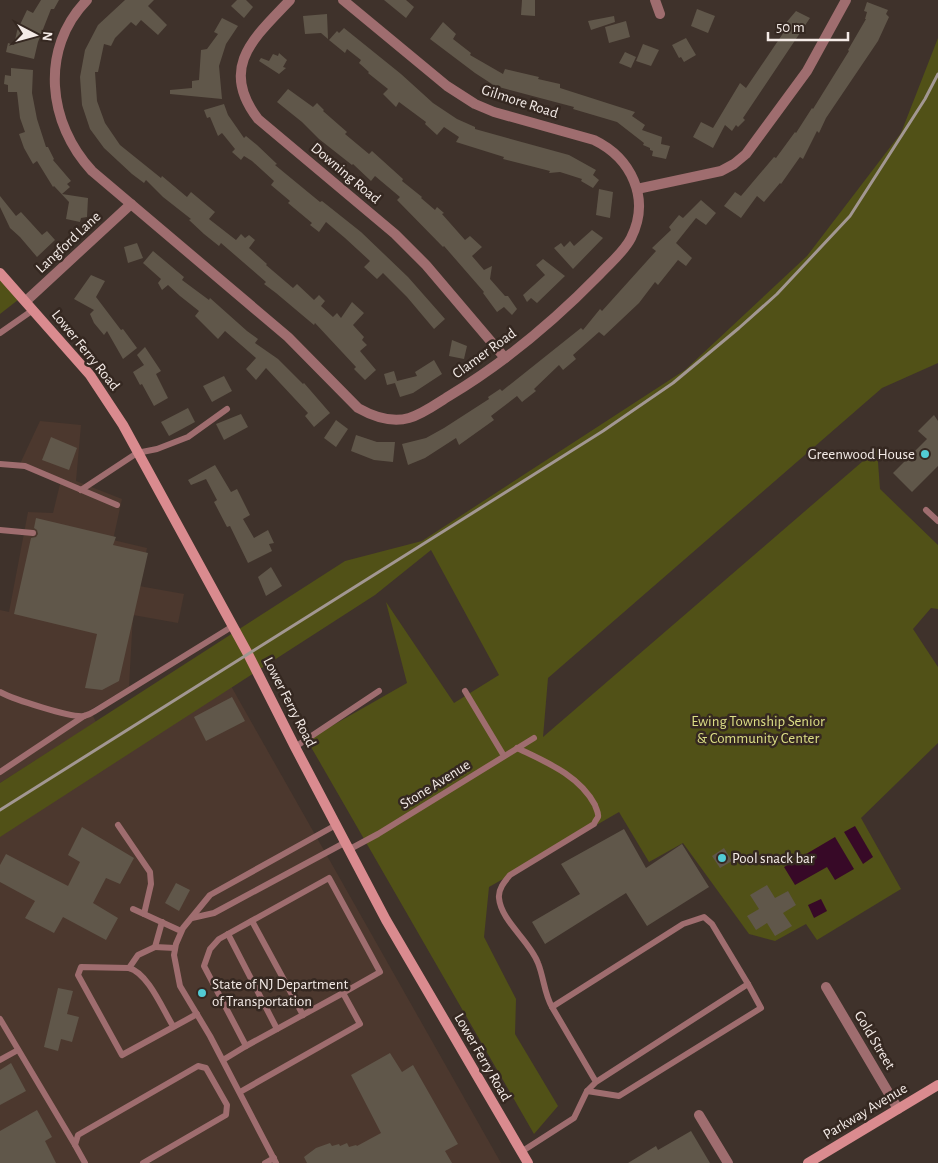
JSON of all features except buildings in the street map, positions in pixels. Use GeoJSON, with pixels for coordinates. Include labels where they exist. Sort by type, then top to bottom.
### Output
{"type":"FeatureCollection","features":[{"type":"Feature","properties":{"kind":"street","name":"Clamer Road"},"geometry":{"type":"LineString","coordinates":[[87,0],[71,22],[62,39],[55,75],[55,95],[59,114],[72,146],[83,162],[288,338],[314,361],[349,399],[369,414],[395,420],[420,414],[505,358],[576,298],[623,250],[631,238],[639,212],[637,189]]}},
{"type":"Feature","properties":{"kind":"street","name":"Downing Road"},"geometry":{"type":"LineString","coordinates":[[290,0],[254,38],[243,60],[241,83],[244,97],[250,108],[258,118],[394,234],[420,259],[456,298],[505,358]]}},
{"type":"Feature","properties":{"kind":"street","name":"Gilmore Road"},"geometry":{"type":"LineString","coordinates":[[343,0],[447,86],[476,104],[494,112],[594,140],[606,146],[626,164],[637,189]]}},
{"type":"Feature","properties":{"kind":"street"},"geometry":{"type":"LineString","coordinates":[[655,0],[660,14]]}},
{"type":"Feature","properties":{"kind":"street"},"geometry":{"type":"LineString","coordinates":[[637,189],[721,171],[734,164],[746,154],[807,71],[846,0]]}},
{"type":"Feature","properties":{"kind":"street","name":"Langford Lane"},"geometry":{"type":"LineString","coordinates":[[26,302],[131,204]]}},
{"type":"Feature","properties":{"kind":"street","name":"Lower Ferry Road"},"geometry":{"type":"LineString","coordinates":[[0,273],[90,375],[123,425],[233,626],[386,920],[528,1163]]}},
{"type":"Feature","properties":{"kind":"street","name":"Gold Street"},"geometry":{"type":"LineString","coordinates":[[826,987],[898,1109]]}},
{"type":"Feature","properties":{"kind":"street","name":"Parkway Avenue"},"geometry":{"type":"LineString","coordinates":[[808,1163],[938,1085]]}},
{"type":"Feature","properties":{"kind":"street"},"geometry":{"type":"LineString","coordinates":[[699,1115],[728,1163]]}},
{"type":"Feature","properties":{"kind":"lane"},"geometry":{"type":"LineString","coordinates":[[0,333],[33,310]]}},
{"type":"Feature","properties":{"kind":"lane"},"geometry":{"type":"LineString","coordinates":[[82,490],[138,453],[156,449],[188,437],[228,409]]}},
{"type":"Feature","properties":{"kind":"lane"},"geometry":{"type":"LineString","coordinates":[[0,464],[25,466],[116,505]]}},
{"type":"Feature","properties":{"kind":"lane"},"geometry":{"type":"LineString","coordinates":[[926,510],[938,522]]}},
{"type":"Feature","properties":{"kind":"lane"},"geometry":{"type":"LineString","coordinates":[[0,530],[32,533]]}},
{"type":"Feature","properties":{"kind":"lane"},"geometry":{"type":"LineString","coordinates":[[0,772],[84,716],[233,626]]}},
{"type":"Feature","properties":{"kind":"lane"},"geometry":{"type":"LineString","coordinates":[[295,747],[379,691]]}},
{"type":"Feature","properties":{"kind":"lane"},"geometry":{"type":"LineString","coordinates":[[465,691],[504,756]]}},
{"type":"Feature","properties":{"kind":"lane"},"geometry":{"type":"LineString","coordinates":[[0,692],[13,698],[62,712],[84,716]]}},
{"type":"Feature","properties":{"kind":"lane","name":"Stone Avenue"},"geometry":{"type":"LineString","coordinates":[[192,918],[214,913],[348,845],[378,834],[534,738]]}},
{"type":"Feature","properties":{"kind":"lane"},"geometry":{"type":"LineString","coordinates":[[517,748],[557,767],[576,781],[590,796],[597,810],[598,817],[594,824],[510,875],[502,884],[498,897],[505,916],[522,936],[538,963],[546,998],[596,1082]]}},
{"type":"Feature","properties":{"kind":"lane"},"geometry":{"type":"LineString","coordinates":[[118,825],[150,872],[151,884],[144,914]]}},
{"type":"Feature","properties":{"kind":"lane"},"geometry":{"type":"LineString","coordinates":[[265,1163],[275,1160],[223,1060],[180,986],[174,955],[175,948],[181,931],[210,895],[336,825]]}},
{"type":"Feature","properties":{"kind":"lane"},"geometry":{"type":"LineString","coordinates":[[223,1060],[277,1028],[380,972],[329,878],[219,939],[210,949],[204,966],[246,1046]]}},
{"type":"Feature","properties":{"kind":"lane"},"geometry":{"type":"LineString","coordinates":[[132,908],[181,931]]}},
{"type":"Feature","properties":{"kind":"lane"},"geometry":{"type":"LineString","coordinates":[[552,1007],[683,924],[704,917],[712,924],[761,1008],[620,1096],[587,1091]]}},
{"type":"Feature","properties":{"kind":"lane"},"geometry":{"type":"LineString","coordinates":[[252,921],[303,1015]]}},
{"type":"Feature","properties":{"kind":"lane"},"geometry":{"type":"LineString","coordinates":[[155,947],[162,922]]}},
{"type":"Feature","properties":{"kind":"lane"},"geometry":{"type":"LineString","coordinates":[[228,934],[277,1028]]}},
{"type":"Feature","properties":{"kind":"lane"},"geometry":{"type":"LineString","coordinates":[[129,968],[138,955],[155,947],[175,948]]}},
{"type":"Feature","properties":{"kind":"lane"},"geometry":{"type":"LineString","coordinates":[[173,1026],[143,977],[136,970],[129,968],[81,967],[78,974],[122,1056],[197,1014]]}},
{"type":"Feature","properties":{"kind":"lane"},"geometry":{"type":"LineString","coordinates":[[521,1152],[574,1118],[587,1091],[596,1082],[748,984]]}},
{"type":"Feature","properties":{"kind":"lane"},"geometry":{"type":"LineString","coordinates":[[240,1092],[360,1024],[343,993]]}},
{"type":"Feature","properties":{"kind":"lane"},"geometry":{"type":"LineString","coordinates":[[0,1019],[85,1163]]}},
{"type":"Feature","properties":{"kind":"lane"},"geometry":{"type":"LineString","coordinates":[[0,1060],[18,1050]]}},
{"type":"Feature","properties":{"kind":"lane"},"geometry":{"type":"LineString","coordinates":[[75,1145],[78,1135],[198,1066],[206,1068],[227,1106],[226,1115],[143,1163]]}},
{"type":"Feature","properties":{"kind":"shaded area"},"geometry":{"type":"Polygon","coordinates":[[[40,421],[81,425],[76,481],[122,499],[113,540],[147,548],[139,586],[184,594],[178,623],[133,615],[129,687],[90,710],[96,722],[0,783],[0,610],[9,612],[28,512],[53,513],[61,480],[19,466],[40,421]]]}},
{"type":"Feature","properties":{"kind":"shaded area","name":"State of NJ Department of Transportation"},"geometry":{"type":"Polygon","coordinates":[[[227,679],[501,1163],[0,1163],[0,822],[227,679]]]}},
{"type":"Feature","properties":{"kind":"shaded area"},"geometry":{"type":"Polygon","coordinates":[[[855,826],[873,857],[863,864],[844,832],[855,826]]]}},
{"type":"Feature","properties":{"kind":"shaded area"},"geometry":{"type":"Polygon","coordinates":[[[835,837],[854,869],[835,880],[827,867],[795,885],[784,867],[835,837]]]}},
{"type":"Feature","properties":{"kind":"shaded area"},"geometry":{"type":"Polygon","coordinates":[[[821,899],[827,911],[814,918],[808,905],[821,899]]]}},
{"type":"Feature","properties":{"kind":"green space","name":"Ewing Township Senior & Community Center"},"geometry":{"type":"Polygon","coordinates":[[[938,38],[938,363],[882,388],[548,678],[543,737],[877,449],[880,489],[938,545],[938,609],[931,608],[913,629],[938,667],[938,743],[861,818],[901,889],[817,940],[806,924],[775,941],[749,934],[683,843],[649,862],[619,812],[489,887],[484,937],[516,999],[515,1034],[558,1106],[534,1134],[307,740],[407,683],[386,602],[454,703],[499,675],[431,550],[375,595],[0,837],[0,783],[345,561],[422,541],[685,370],[807,256],[901,133],[938,38]]]}},
{"type":"Feature","properties":{"kind":"green space"},"geometry":{"type":"Polygon","coordinates":[[[0,271],[23,296],[0,314],[0,271]]]}},
{"type":"Feature","properties":{"kind":"railway"},"geometry":{"type":"LineString","coordinates":[[0,810],[603,431],[673,383],[777,294],[850,216],[925,99],[938,74]]}},
{"type":"Feature","properties":{"kind":"place","name":"Greenwood House"},"geometry":{"type":"Point","coordinates":[925,454]}},
{"type":"Feature","properties":{"kind":"place","name":"Pool snack bar"},"geometry":{"type":"Point","coordinates":[722,858]}},
{"type":"Feature","properties":{"kind":"place","name":"State of NJ Department of Transportation"},"geometry":{"type":"Point","coordinates":[202,993]}}]}
